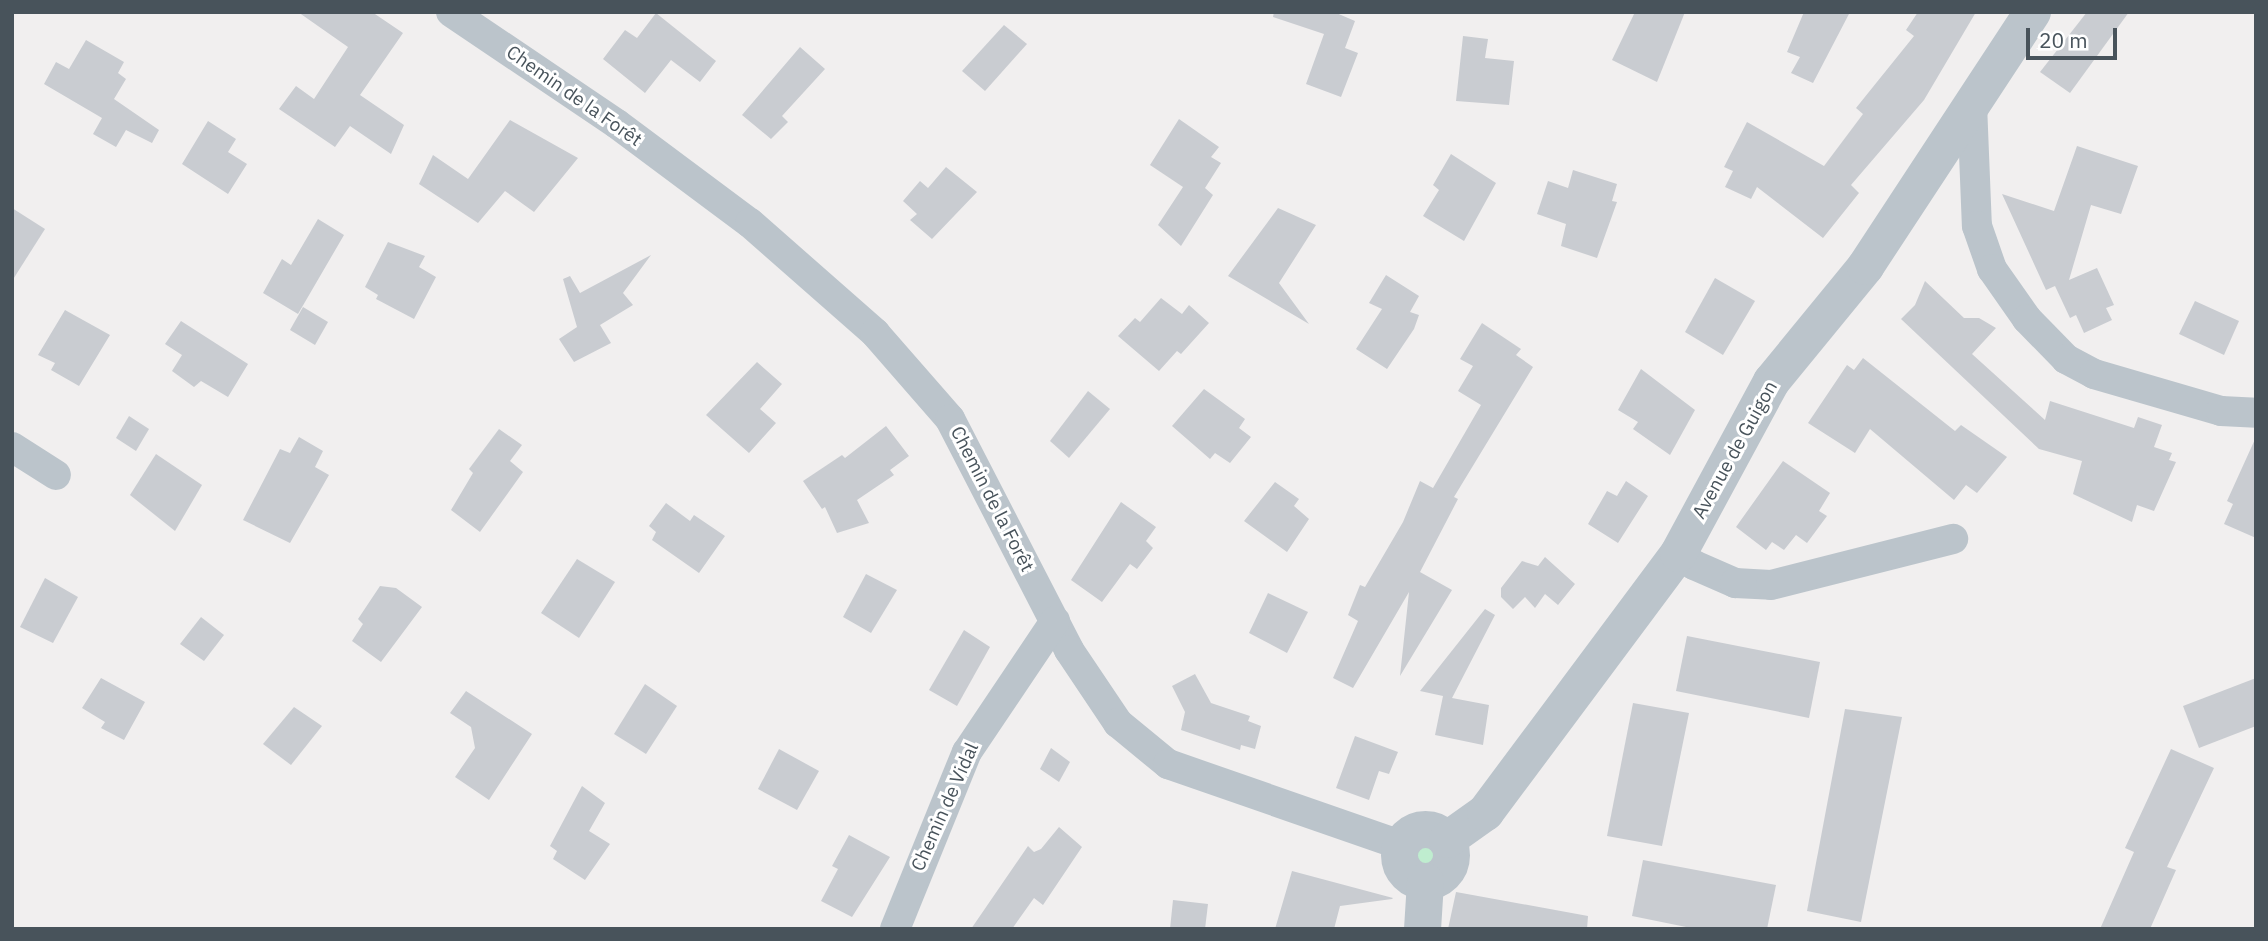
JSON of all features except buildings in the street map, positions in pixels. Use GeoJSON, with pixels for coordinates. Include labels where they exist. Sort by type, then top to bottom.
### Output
{"type":"FeatureCollection","features":[{"type":"Feature","properties":{"kind":"street","name":"Chemin de la Forêt"},"geometry":{"type":"LineString","coordinates":[[451,12],[617,124],[750,223],[875,333],[950,419],[1055,621],[1118,723],[1168,764],[1400,845]]}},
{"type":"Feature","properties":{"kind":"street","name":"Avenue de Guigon"},"geometry":{"type":"LineString","coordinates":[[1447,839],[1486,812],[1678,553],[1771,381],[1865,266],[2032,12]]}},
{"type":"Feature","properties":{"kind":"street"},"geometry":{"type":"LineString","coordinates":[[1972,104],[1977,226],[1992,269],[2027,319],[2066,359],[2094,374],[2221,411],[2256,413]]}},
{"type":"Feature","properties":{"kind":"street"},"geometry":{"type":"LineString","coordinates":[[12,447],[56,475]]}},
{"type":"Feature","properties":{"kind":"street"},"geometry":{"type":"LineString","coordinates":[[1678,553],[1694,565],[1735,583],[1771,585],[1953,539]]}},
{"type":"Feature","properties":{"kind":"street","name":"Chemin de Vidal"},"geometry":{"type":"LineString","coordinates":[[895,929],[967,752],[1055,621]]}},
{"type":"Feature","properties":{"kind":"street"},"geometry":{"type":"LineString","coordinates":[[1428,828],[1447,839],[1452,855],[1446,871],[1424,881],[1403,870],[1400,845],[1407,836],[1428,828]]}},
{"type":"Feature","properties":{"kind":"street"},"geometry":{"type":"LineString","coordinates":[[1422,929],[1424,881]]}},
{"type":"Feature","properties":{"kind":"green space"},"geometry":{"type":"Polygon","coordinates":[[[1425,829],[1443,836],[1450,854],[1443,872],[1425,879],[1407,872],[1400,854],[1407,836],[1425,829]]]}}]}
